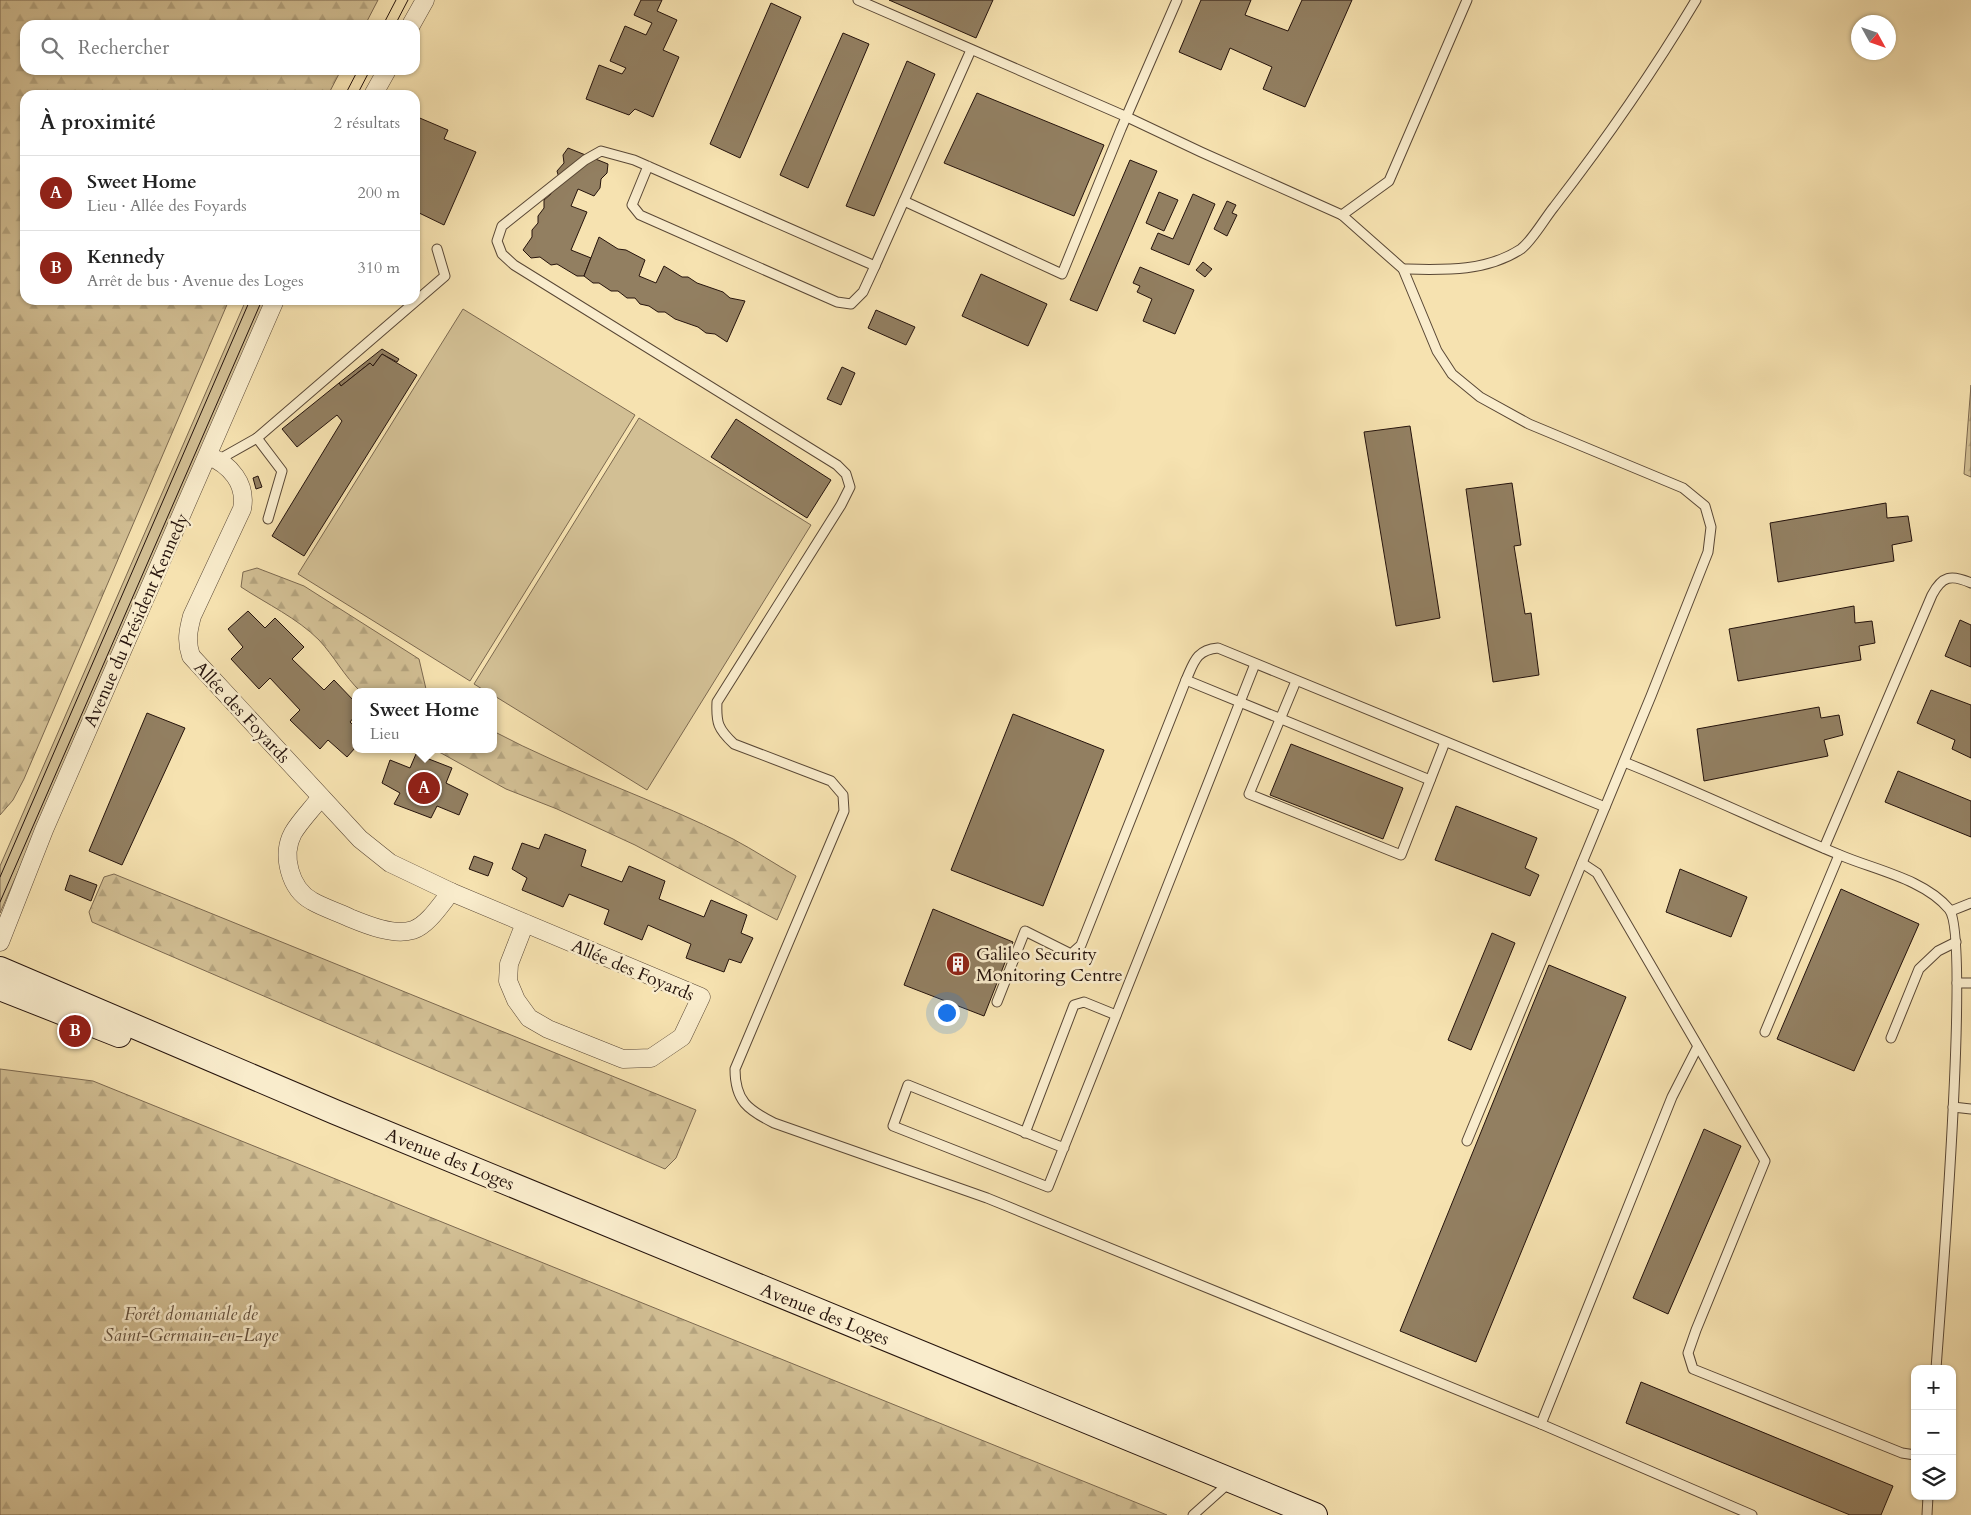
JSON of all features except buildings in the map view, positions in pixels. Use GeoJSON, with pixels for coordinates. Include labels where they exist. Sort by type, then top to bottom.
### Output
{"type":"FeatureCollection","features":[{"type":"Feature","properties":{"kind":"main road","name":"Avenue des Loges"},"geometry":{"type":"LineString","coordinates":[[0,969],[335,1112],[1315,1515]]}},
{"type":"Feature","properties":{"kind":"main road","name":"Avenue des Loges"},"geometry":{"type":"LineString","coordinates":[[0,988],[126,1038],[335,1112]]}},
{"type":"Feature","properties":{"kind":"street"},"geometry":{"type":"LineString","coordinates":[[414,20],[425,0]]}},
{"type":"Feature","properties":{"kind":"street"},"geometry":{"type":"LineString","coordinates":[[376,90],[384,75]]}},
{"type":"Feature","properties":{"kind":"street","name":"Avenue du Président Kennedy"},"geometry":{"type":"LineString","coordinates":[[0,942],[44,830],[213,458],[273,305]]}},
{"type":"Feature","properties":{"kind":"street","name":"Allée des Foyards"},"geometry":{"type":"LineString","coordinates":[[213,458],[241,483],[244,498],[242,509],[192,616],[187,645],[191,656],[360,839],[390,864],[451,892],[525,923],[701,997],[682,1038],[651,1058],[637,1060],[622,1059],[548,1029],[529,1018],[516,1000],[508,981],[509,964],[525,923]]}},
{"type":"Feature","properties":{"kind":"street"},"geometry":{"type":"LineString","coordinates":[[321,797],[292,834],[288,852],[289,868],[297,886],[310,900],[368,925],[402,931],[413,930],[422,925],[451,892]]}},
{"type":"Feature","properties":{"kind":"lane"},"geometry":{"type":"LineString","coordinates":[[858,0],[1127,117],[1342,215],[1403,269],[1437,351],[1452,374],[1480,397],[1529,424],[1683,488],[1705,506],[1711,527],[1708,552],[1624,762],[1466,1141]]}},
{"type":"Feature","properties":{"kind":"lane"},"geometry":{"type":"LineString","coordinates":[[904,201],[1062,274],[1177,0]]}},
{"type":"Feature","properties":{"kind":"lane"},"geometry":{"type":"LineString","coordinates":[[1342,215],[1389,181],[1467,0]]}},
{"type":"Feature","properties":{"kind":"lane"},"geometry":{"type":"LineString","coordinates":[[1403,269],[1456,270],[1488,264],[1522,248],[1566,191],[1658,63],[1696,0]]}},
{"type":"Feature","properties":{"kind":"lane"},"geometry":{"type":"LineString","coordinates":[[648,166],[632,205],[640,215],[836,302],[851,304],[863,292],[971,50]]}},
{"type":"Feature","properties":{"kind":"lane"},"geometry":{"type":"LineString","coordinates":[[875,266],[648,166],[601,151],[584,160],[502,226],[497,240],[502,254],[514,265],[837,465],[846,474],[850,487],[842,505],[717,702],[716,718],[721,732],[734,744],[831,781],[843,795],[844,811],[735,1069],[735,1083],[741,1100],[756,1114],[774,1123],[987,1198],[1541,1424],[1752,1515]]}},
{"type":"Feature","properties":{"kind":"lane"},"geometry":{"type":"LineString","coordinates":[[420,298],[445,276],[437,249]]}},
{"type":"Feature","properties":{"kind":"lane"},"geometry":{"type":"LineString","coordinates":[[213,458],[257,438],[411,305]]}},
{"type":"Feature","properties":{"kind":"lane"},"geometry":{"type":"LineString","coordinates":[[257,438],[282,471],[268,519]]}},
{"type":"Feature","properties":{"kind":"lane"},"geometry":{"type":"LineString","coordinates":[[1824,848],[1939,582],[1948,577],[1971,583]]}},
{"type":"Feature","properties":{"kind":"lane"},"geometry":{"type":"LineString","coordinates":[[997,1002],[1025,931],[1071,954],[1081,945],[1186,680],[1195,659],[1206,649],[1218,648],[1605,807]]}},
{"type":"Feature","properties":{"kind":"lane"},"geometry":{"type":"LineString","coordinates":[[1064,1148],[908,1085],[893,1126],[1048,1187],[1064,1148],[1255,664]]}},
{"type":"Feature","properties":{"kind":"lane"},"geometry":{"type":"LineString","coordinates":[[1186,680],[1430,780]]}},
{"type":"Feature","properties":{"kind":"lane"},"geometry":{"type":"LineString","coordinates":[[1296,681],[1249,794],[1258,798],[1401,855],[1445,742]]}},
{"type":"Feature","properties":{"kind":"lane"},"geometry":{"type":"LineString","coordinates":[[1624,762],[1934,894],[1952,911],[1956,942],[1957,984],[1953,1107],[1936,1365]]}},
{"type":"Feature","properties":{"kind":"lane"},"geometry":{"type":"LineString","coordinates":[[1765,1032],[1839,855]]}},
{"type":"Feature","properties":{"kind":"lane"},"geometry":{"type":"LineString","coordinates":[[1582,863],[1598,873],[1697,1048],[1765,1161],[1688,1353],[1693,1369],[1902,1453],[1911,1454]]}},
{"type":"Feature","properties":{"kind":"lane"},"geometry":{"type":"LineString","coordinates":[[1952,911],[1971,903]]}},
{"type":"Feature","properties":{"kind":"lane"},"geometry":{"type":"LineString","coordinates":[[1891,1038],[1919,969],[1938,952],[1956,942]]}},
{"type":"Feature","properties":{"kind":"lane"},"geometry":{"type":"LineString","coordinates":[[1957,984],[1971,983]]}},
{"type":"Feature","properties":{"kind":"lane"},"geometry":{"type":"LineString","coordinates":[[1026,1133],[1074,1005],[1084,1002],[1116,1015]]}},
{"type":"Feature","properties":{"kind":"lane"},"geometry":{"type":"LineString","coordinates":[[1541,1424],[1672,1097],[1697,1048]]}},
{"type":"Feature","properties":{"kind":"lane"},"geometry":{"type":"LineString","coordinates":[[1953,1107],[1971,1109]]}},
{"type":"Feature","properties":{"kind":"lane"},"geometry":{"type":"LineString","coordinates":[[1193,1515],[1231,1481]]}},
{"type":"Feature","properties":{"kind":"lane"},"geometry":{"type":"LineString","coordinates":[[1927,1515],[1928,1500]]}},
{"type":"Feature","properties":{"kind":"green space"},"geometry":{"type":"Polygon","coordinates":[[[0,0],[378,0],[368,20],[20,20],[20,75],[338,75],[331,90],[20,90],[20,305],[227,305],[24,779],[13,800],[0,815],[0,0]]]}},
{"type":"Feature","properties":{"kind":"green space"},"geometry":{"type":"Polygon","coordinates":[[[244,305],[265,305],[0,913],[0,866],[244,305]]]}},
{"type":"Feature","properties":{"kind":"green space"},"geometry":{"type":"Polygon","coordinates":[[[463,309],[635,415],[470,681],[298,574],[463,309]]]}},
{"type":"Feature","properties":{"kind":"green space"},"geometry":{"type":"Polygon","coordinates":[[[1971,385],[1971,477],[1964,474],[1971,385]]]}},
{"type":"Feature","properties":{"kind":"green space"},"geometry":{"type":"Polygon","coordinates":[[[639,418],[811,525],[647,790],[497,697],[497,688],[480,688],[474,684],[639,418]]]}},
{"type":"Feature","properties":{"kind":"green space"},"geometry":{"type":"Polygon","coordinates":[[[257,568],[304,586],[419,659],[426,688],[357,688],[319,640],[310,632],[292,618],[241,587],[243,572],[257,568]]]}},
{"type":"Feature","properties":{"kind":"green space"},"geometry":{"type":"Polygon","coordinates":[[[497,733],[552,760],[673,811],[741,843],[796,876],[777,920],[635,845],[557,809],[506,789],[441,753],[497,753],[497,733]]]}},
{"type":"Feature","properties":{"kind":"green space"},"geometry":{"type":"Polygon","coordinates":[[[114,874],[696,1110],[676,1158],[665,1169],[92,922],[89,912],[104,877],[114,874]]]}},
{"type":"Feature","properties":{"kind":"green space","name":"Forêt domaniale de Saint-Germain-en-Laye"},"geometry":{"type":"Polygon","coordinates":[[[0,1069],[93,1081],[1167,1515],[0,1515],[0,1069]]]}},
{"type":"Feature","properties":{"kind":"tram line"},"geometry":{"type":"LineString","coordinates":[[386,20],[396,0]]}},
{"type":"Feature","properties":{"kind":"tram line"},"geometry":{"type":"LineString","coordinates":[[398,20],[408,0]]}},
{"type":"Feature","properties":{"kind":"tram line"},"geometry":{"type":"LineString","coordinates":[[348,90],[355,75]]}},
{"type":"Feature","properties":{"kind":"tram line"},"geometry":{"type":"LineString","coordinates":[[360,90],[367,75]]}},
{"type":"Feature","properties":{"kind":"tram line"},"geometry":{"type":"LineString","coordinates":[[0,877],[248,305]]}},
{"type":"Feature","properties":{"kind":"tram line"},"geometry":{"type":"LineString","coordinates":[[0,902],[260,305]]}},
{"type":"Feature","properties":{"kind":"place","name":"Sweet Home"},"geometry":{"type":"Point","coordinates":[424,788]}},
{"type":"Feature","properties":{"kind":"place","name":"Galileo Security Monitoring Centre"},"geometry":{"type":"Point","coordinates":[958,964]}},
{"type":"Feature","properties":{"kind":"place","name":"Kennedy"},"geometry":{"type":"Point","coordinates":[75,1031]}}]}
